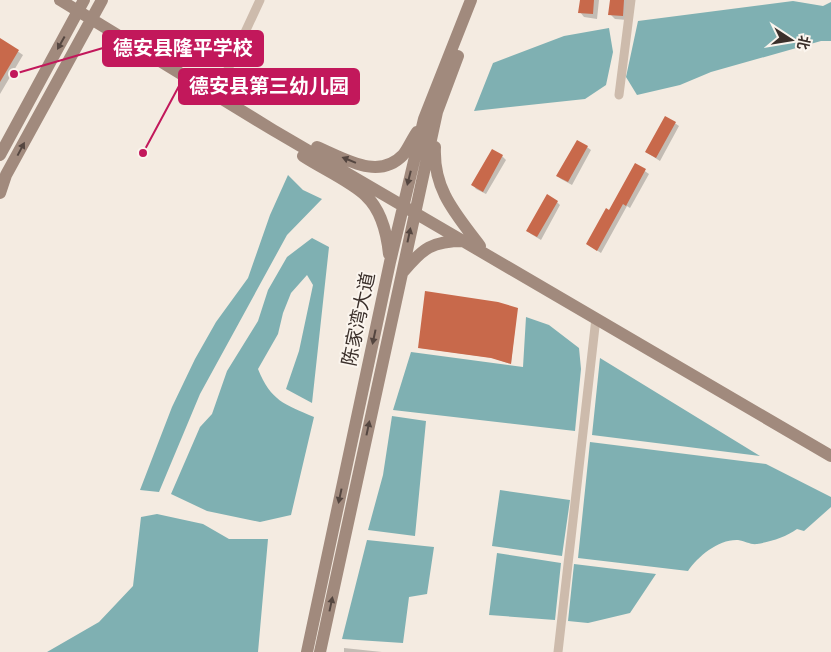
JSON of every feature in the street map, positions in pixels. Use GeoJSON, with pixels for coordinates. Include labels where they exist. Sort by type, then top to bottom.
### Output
{"type":"FeatureCollection","features":[{"type":"Feature","properties":{"kind":"main road"},"geometry":{"type":"LineString","coordinates":[[60,0],[81,5],[91,18],[273,130],[415,211],[831,456]]}},
{"type":"Feature","properties":{"kind":"main road"},"geometry":{"type":"LineString","coordinates":[[0,193],[6,175],[102,0]]}},
{"type":"Feature","properties":{"kind":"main road","name":"陈家湾大道"},"geometry":{"type":"LineString","coordinates":[[307,652],[390,262],[424,119],[471,0]]}},
{"type":"Feature","properties":{"kind":"main road","name":"陈家湾大道"},"geometry":{"type":"LineString","coordinates":[[320,652],[437,112],[479,0]]}},
{"type":"Feature","properties":{"kind":"main road"},"geometry":{"type":"LineString","coordinates":[[0,156],[81,5]]}},
{"type":"Feature","properties":{"kind":"main road"},"geometry":{"type":"LineString","coordinates":[[437,112],[434,162],[437,177],[446,202],[485,252]]}},
{"type":"Feature","properties":{"kind":"main road"},"geometry":{"type":"LineString","coordinates":[[273,130],[369,168],[385,167],[403,155],[424,119]]}},
{"type":"Feature","properties":{"kind":"main road"},"geometry":{"type":"LineString","coordinates":[[273,130],[301,155],[367,196],[378,212],[387,238],[390,262]]}},
{"type":"Feature","properties":{"kind":"main road"},"geometry":{"type":"LineString","coordinates":[[401,274],[418,254],[430,246],[442,241],[466,241]]}},
{"type":"Feature","properties":{"kind":"street"},"geometry":{"type":"LineString","coordinates":[[216,95],[260,0]]}},
{"type":"Feature","properties":{"kind":"street"},"geometry":{"type":"LineString","coordinates":[[619,95],[631,0]]}},
{"type":"Feature","properties":{"kind":"street"},"geometry":{"type":"LineString","coordinates":[[558,652],[596,318]]}},
{"type":"Feature","properties":{"kind":"water"},"geometry":{"type":"Polygon","coordinates":[[[793,1],[823,6],[831,2],[831,41],[821,41],[711,72],[680,85],[637,95],[626,77],[638,21],[793,1]]]}},
{"type":"Feature","properties":{"kind":"water"},"geometry":{"type":"Polygon","coordinates":[[[609,28],[613,52],[606,85],[585,99],[474,111],[493,63],[564,36],[609,28]]]}},
{"type":"Feature","properties":{"kind":"water"},"geometry":{"type":"Polygon","coordinates":[[[288,175],[303,190],[322,199],[287,235],[200,394],[159,492],[140,490],[172,407],[195,359],[216,322],[248,278],[270,215],[288,175]]]}},
{"type":"Feature","properties":{"kind":"water"},"geometry":{"type":"Polygon","coordinates":[[[312,238],[329,247],[312,403],[286,389],[299,351],[313,285],[307,275],[291,293],[283,313],[278,334],[258,369],[263,380],[274,395],[294,409],[314,417],[291,515],[260,522],[207,511],[171,494],[200,427],[212,414],[227,371],[258,321],[268,290],[287,257],[312,238]]]}},
{"type":"Feature","properties":{"kind":"water"},"geometry":{"type":"Polygon","coordinates":[[[526,317],[549,325],[579,348],[581,369],[575,431],[393,410],[411,352],[523,367],[526,317]]]}},
{"type":"Feature","properties":{"kind":"water"},"geometry":{"type":"Polygon","coordinates":[[[600,358],[760,456],[592,435],[600,358]]]}},
{"type":"Feature","properties":{"kind":"water"},"geometry":{"type":"Polygon","coordinates":[[[392,416],[426,421],[415,536],[368,530],[383,475],[392,416]]]}},
{"type":"Feature","properties":{"kind":"water"},"geometry":{"type":"Polygon","coordinates":[[[590,442],[766,464],[831,497],[831,507],[804,531],[797,529],[778,539],[757,544],[731,540],[716,545],[703,554],[688,571],[578,558],[590,442]]]}},
{"type":"Feature","properties":{"kind":"water"},"geometry":{"type":"Polygon","coordinates":[[[500,490],[570,500],[562,556],[492,546],[500,490]]]}},
{"type":"Feature","properties":{"kind":"water"},"geometry":{"type":"Polygon","coordinates":[[[157,514],[203,524],[229,539],[268,539],[258,652],[47,652],[99,622],[133,586],[141,517],[157,514]]]}},
{"type":"Feature","properties":{"kind":"water"},"geometry":{"type":"Polygon","coordinates":[[[367,540],[434,547],[427,594],[409,597],[403,643],[342,639],[367,540]]]}},
{"type":"Feature","properties":{"kind":"water"},"geometry":{"type":"Polygon","coordinates":[[[497,553],[561,563],[555,620],[489,615],[497,553]]]}},
{"type":"Feature","properties":{"kind":"water"},"geometry":{"type":"Polygon","coordinates":[[[574,564],[656,574],[630,613],[588,623],[568,621],[574,564]]]}},
{"type":"Feature","properties":{"kind":"building"},"geometry":{"type":"Polygon","coordinates":[[[580,0],[594,0],[593,14],[578,13],[580,0]]]}},
{"type":"Feature","properties":{"kind":"building"},"geometry":{"type":"Polygon","coordinates":[[[610,0],[624,0],[623,16],[608,15],[610,0]]]}},
{"type":"Feature","properties":{"kind":"building"},"geometry":{"type":"Polygon","coordinates":[[[0,38],[19,50],[0,82],[0,38]]]}},
{"type":"Feature","properties":{"kind":"building"},"geometry":{"type":"Polygon","coordinates":[[[665,116],[676,122],[656,158],[645,152],[665,116]]]}},
{"type":"Feature","properties":{"kind":"building"},"geometry":{"type":"Polygon","coordinates":[[[577,140],[588,146],[568,182],[556,176],[577,140]]]}},
{"type":"Feature","properties":{"kind":"building"},"geometry":{"type":"Polygon","coordinates":[[[492,149],[503,155],[483,192],[471,185],[492,149]]]}},
{"type":"Feature","properties":{"kind":"building"},"geometry":{"type":"Polygon","coordinates":[[[635,163],[646,169],[626,206],[623,204],[597,251],[586,244],[606,208],[609,210],[635,163]]]}},
{"type":"Feature","properties":{"kind":"building"},"geometry":{"type":"Polygon","coordinates":[[[547,194],[558,201],[537,237],[526,231],[547,194]]]}},
{"type":"Feature","properties":{"kind":"building"},"geometry":{"type":"Polygon","coordinates":[[[425,291],[498,302],[518,308],[511,364],[491,358],[418,348],[425,291]]]}},
{"type":"Feature","properties":{"kind":"place","name":"德安县隆平学校"},"geometry":{"type":"Point","coordinates":[14,74]}},
{"type":"Feature","properties":{"kind":"place","name":"德安县第三幼儿园"},"geometry":{"type":"Point","coordinates":[143,153]}}]}
